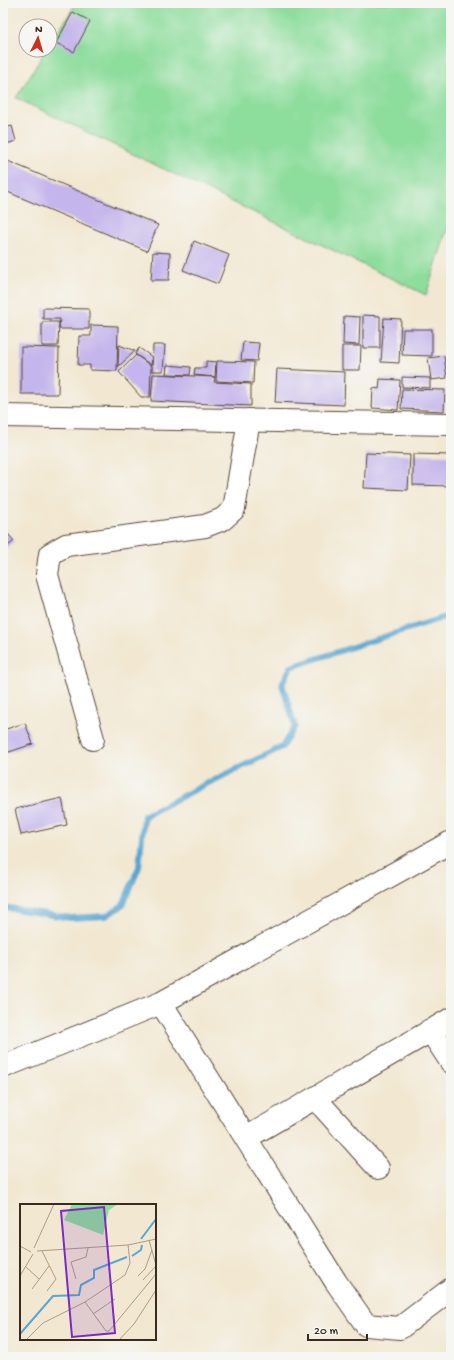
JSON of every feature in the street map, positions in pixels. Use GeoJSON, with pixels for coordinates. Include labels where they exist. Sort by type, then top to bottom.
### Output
{"type":"FeatureCollection","features":[{"type":"Feature","properties":{"kind":"street"},"geometry":{"type":"LineString","coordinates":[[3,416],[451,424]]}},
{"type":"Feature","properties":{"kind":"street"},"geometry":{"type":"LineString","coordinates":[[93,739],[47,575],[50,554],[66,545],[205,526],[223,519],[234,509],[249,420]]}},
{"type":"Feature","properties":{"kind":"street"},"geometry":{"type":"LineString","coordinates":[[3,1066],[161,1003],[451,842]]}},
{"type":"Feature","properties":{"kind":"street"},"geometry":{"type":"LineString","coordinates":[[161,1003],[332,1276],[366,1325],[400,1328],[451,1289]]}},
{"type":"Feature","properties":{"kind":"street"},"geometry":{"type":"LineString","coordinates":[[246,1138],[451,1019]]}},
{"type":"Feature","properties":{"kind":"street"},"geometry":{"type":"LineString","coordinates":[[430,1030],[451,1062]]}},
{"type":"Feature","properties":{"kind":"street"},"geometry":{"type":"LineString","coordinates":[[314,1098],[378,1168]]}},
{"type":"Feature","properties":{"kind":"green space"},"geometry":{"type":"Polygon","coordinates":[[[76,3],[451,3],[451,217],[426,295],[16,98],[41,58],[58,58],[58,31],[76,3]]]}},
{"type":"Feature","properties":{"kind":"building"},"geometry":{"type":"Polygon","coordinates":[[[73,12],[90,21],[74,52],[58,44],[58,39],[73,12]]]}},
{"type":"Feature","properties":{"kind":"building"},"geometry":{"type":"Polygon","coordinates":[[[12,126],[16,141],[3,145],[3,128],[12,126]]]}},
{"type":"Feature","properties":{"kind":"building"},"geometry":{"type":"Polygon","coordinates":[[[3,159],[158,225],[147,251],[3,190],[3,159]]]}},
{"type":"Feature","properties":{"kind":"building"},"geometry":{"type":"Polygon","coordinates":[[[194,241],[229,255],[218,284],[183,270],[194,241]]]}},
{"type":"Feature","properties":{"kind":"building"},"geometry":{"type":"Polygon","coordinates":[[[153,252],[170,253],[169,280],[151,280],[153,252]]]}},
{"type":"Feature","properties":{"kind":"building"},"geometry":{"type":"Polygon","coordinates":[[[43,308],[89,309],[89,329],[59,329],[60,319],[43,319],[43,308]]]}},
{"type":"Feature","properties":{"kind":"building"},"geometry":{"type":"Polygon","coordinates":[[[363,315],[380,316],[380,348],[363,348],[363,315]]]}},
{"type":"Feature","properties":{"kind":"building"},"geometry":{"type":"Polygon","coordinates":[[[344,316],[360,317],[359,345],[343,344],[344,316]]]}},
{"type":"Feature","properties":{"kind":"building"},"geometry":{"type":"Polygon","coordinates":[[[384,318],[401,319],[399,363],[381,362],[384,318]]]}},
{"type":"Feature","properties":{"kind":"building"},"geometry":{"type":"Polygon","coordinates":[[[42,322],[59,322],[58,346],[42,346],[42,322]]]}},
{"type":"Feature","properties":{"kind":"building"},"geometry":{"type":"Polygon","coordinates":[[[91,325],[118,326],[117,371],[90,370],[90,365],[78,365],[79,336],[91,336],[91,325]]]}},
{"type":"Feature","properties":{"kind":"building"},"geometry":{"type":"Polygon","coordinates":[[[403,329],[432,329],[432,356],[402,355],[403,329]]]}},
{"type":"Feature","properties":{"kind":"building"},"geometry":{"type":"Polygon","coordinates":[[[243,342],[259,343],[257,361],[241,360],[243,342]]]}},
{"type":"Feature","properties":{"kind":"building"},"geometry":{"type":"Polygon","coordinates":[[[119,345],[135,351],[118,367],[119,345]]]}},
{"type":"Feature","properties":{"kind":"building"},"geometry":{"type":"Polygon","coordinates":[[[153,345],[165,345],[163,371],[152,371],[153,345]]]}},
{"type":"Feature","properties":{"kind":"building"},"geometry":{"type":"Polygon","coordinates":[[[342,346],[361,346],[360,370],[342,370],[342,346]]]}},
{"type":"Feature","properties":{"kind":"building"},"geometry":{"type":"Polygon","coordinates":[[[21,347],[59,348],[58,394],[21,394],[21,347]]]}},
{"type":"Feature","properties":{"kind":"building"},"geometry":{"type":"Polygon","coordinates":[[[139,348],[152,357],[151,365],[135,354],[139,348]]]}},
{"type":"Feature","properties":{"kind":"building"},"geometry":{"type":"Polygon","coordinates":[[[136,355],[151,366],[150,397],[141,397],[119,372],[136,355]]]}},
{"type":"Feature","properties":{"kind":"building"},"geometry":{"type":"Polygon","coordinates":[[[444,356],[447,378],[431,380],[428,358],[444,356]]]}},
{"type":"Feature","properties":{"kind":"building"},"geometry":{"type":"Polygon","coordinates":[[[206,361],[216,362],[215,377],[194,375],[195,368],[206,368],[206,361]]]}},
{"type":"Feature","properties":{"kind":"building"},"geometry":{"type":"Polygon","coordinates":[[[217,361],[254,362],[253,383],[216,381],[217,361]]]}},
{"type":"Feature","properties":{"kind":"building"},"geometry":{"type":"Polygon","coordinates":[[[167,365],[191,367],[190,375],[166,374],[167,365]]]}},
{"type":"Feature","properties":{"kind":"building"},"geometry":{"type":"Polygon","coordinates":[[[277,369],[345,372],[344,405],[275,402],[277,369]]]}},
{"type":"Feature","properties":{"kind":"building"},"geometry":{"type":"Polygon","coordinates":[[[153,374],[215,377],[214,382],[251,384],[251,406],[151,401],[153,374]]]}},
{"type":"Feature","properties":{"kind":"building"},"geometry":{"type":"Polygon","coordinates":[[[402,377],[430,378],[430,388],[402,387],[402,377]]]}},
{"type":"Feature","properties":{"kind":"building"},"geometry":{"type":"Polygon","coordinates":[[[380,379],[400,380],[398,410],[372,408],[373,388],[379,389],[380,379]]]}},
{"type":"Feature","properties":{"kind":"building"},"geometry":{"type":"Polygon","coordinates":[[[402,389],[445,390],[444,411],[401,409],[402,389]]]}},
{"type":"Feature","properties":{"kind":"building"},"geometry":{"type":"Polygon","coordinates":[[[366,453],[410,455],[408,490],[364,488],[366,453]]]}},
{"type":"Feature","properties":{"kind":"building"},"geometry":{"type":"Polygon","coordinates":[[[413,454],[451,455],[451,486],[413,485],[413,454]]]}},
{"type":"Feature","properties":{"kind":"building"},"geometry":{"type":"Polygon","coordinates":[[[3,528],[14,541],[4,549],[3,549],[3,528]]]}},
{"type":"Feature","properties":{"kind":"building"},"geometry":{"type":"Polygon","coordinates":[[[25,723],[33,744],[3,754],[3,730],[25,723]]]}},
{"type":"Feature","properties":{"kind":"building"},"geometry":{"type":"Polygon","coordinates":[[[62,798],[67,825],[21,835],[15,809],[62,798]]]}},
{"type":"Feature","properties":{"kind":"waterway"},"geometry":{"type":"LineString","coordinates":[[3,907],[71,918],[106,916],[123,905],[139,867],[144,816],[282,747],[295,726],[282,684],[291,667],[451,615]]}}]}
